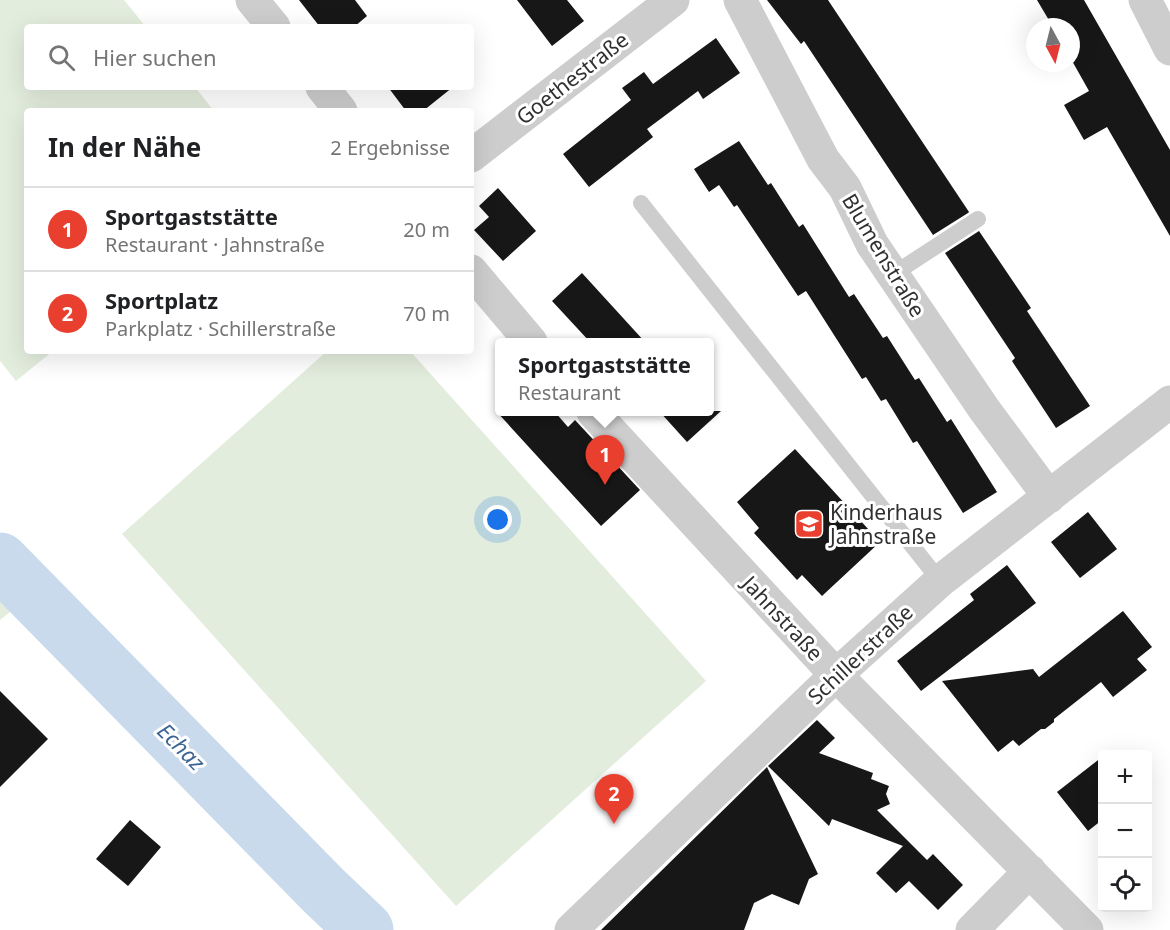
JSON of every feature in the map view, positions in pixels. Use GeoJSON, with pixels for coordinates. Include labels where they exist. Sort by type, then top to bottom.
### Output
{"type":"FeatureCollection","features":[{"type":"Feature","properties":{"kind":"street"},"geometry":{"type":"LineString","coordinates":[[252,0],[272,24]]}},
{"type":"Feature","properties":{"kind":"street","name":"Blumenstraße"},"geometry":{"type":"LineString","coordinates":[[740,0],[823,159],[845,188],[872,244],[984,409],[1049,497]]}},
{"type":"Feature","properties":{"kind":"street"},"geometry":{"type":"LineString","coordinates":[[1145,0],[1170,49]]}},
{"type":"Feature","properties":{"kind":"street","name":"Goethestraße"},"geometry":{"type":"LineString","coordinates":[[474,154],[664,3]]}},
{"type":"Feature","properties":{"kind":"street"},"geometry":{"type":"LineString","coordinates":[[324,90],[339,108]]}},
{"type":"Feature","properties":{"kind":"street"},"geometry":{"type":"LineString","coordinates":[[474,275],[528,338]]}},
{"type":"Feature","properties":{"kind":"street","name":"Schillerstraße"},"geometry":{"type":"LineString","coordinates":[[571,930],[836,675],[940,581],[1170,402]]}},
{"type":"Feature","properties":{"kind":"street","name":"Jahnstraße"},"geometry":{"type":"LineString","coordinates":[[597,416],[836,675],[1087,930]]}},
{"type":"Feature","properties":{"kind":"street"},"geometry":{"type":"LineString","coordinates":[[972,930],[1030,871]]}},
{"type":"Feature","properties":{"kind":"lane"},"geometry":{"type":"LineString","coordinates":[[641,203],[940,581]]}},
{"type":"Feature","properties":{"kind":"lane"},"geometry":{"type":"LineString","coordinates":[[892,275],[978,219]]}},
{"type":"Feature","properties":{"kind":"green space"},"geometry":{"type":"Polygon","coordinates":[[[0,0],[124,0],[144,24],[24,24],[24,90],[197,90],[212,108],[24,108],[24,354],[49,354],[16,381],[0,361],[0,0]]]}},
{"type":"Feature","properties":{"kind":"green space"},"geometry":{"type":"Polygon","coordinates":[[[324,354],[413,354],[706,681],[456,906],[122,534],[324,354]]]}},
{"type":"Feature","properties":{"kind":"green space"},"geometry":{"type":"Polygon","coordinates":[[[0,561],[31,592],[0,620],[0,561]]]}},
{"type":"Feature","properties":{"kind":"building"},"geometry":{"type":"Polygon","coordinates":[[[299,0],[355,0],[367,16],[358,24],[318,24],[299,0]]]}},
{"type":"Feature","properties":{"kind":"building"},"geometry":{"type":"Polygon","coordinates":[[[517,0],[567,0],[584,21],[552,46],[517,0]]]}},
{"type":"Feature","properties":{"kind":"building"},"geometry":{"type":"Polygon","coordinates":[[[767,0],[828,0],[968,213],[933,235],[804,41],[801,44],[767,0]]]}},
{"type":"Feature","properties":{"kind":"building"},"geometry":{"type":"Polygon","coordinates":[[[1037,0],[1084,0],[1170,150],[1170,236],[1107,127],[1084,140],[1064,105],[1089,91],[1078,72],[1080,18],[1048,18],[1037,0]]]}},
{"type":"Feature","properties":{"kind":"building"},"geometry":{"type":"Polygon","coordinates":[[[716,38],[740,73],[703,99],[698,91],[647,129],[653,137],[589,187],[563,154],[631,100],[622,88],[644,72],[653,84],[716,38]]]}},
{"type":"Feature","properties":{"kind":"building"},"geometry":{"type":"Polygon","coordinates":[[[390,90],[449,90],[427,108],[404,108],[390,90]]]}},
{"type":"Feature","properties":{"kind":"building"},"geometry":{"type":"Polygon","coordinates":[[[739,141],[768,185],[771,183],[799,227],[803,224],[849,297],[854,294],[883,338],[887,336],[915,380],[919,378],[947,422],[951,419],[997,492],[963,513],[917,441],[913,443],[886,399],[881,401],[866,377],[862,379],[806,291],[798,296],[737,205],[734,207],[719,185],[709,192],[694,169],[739,141]]]}},
{"type":"Feature","properties":{"kind":"building"},"geometry":{"type":"Polygon","coordinates":[[[498,188],[536,231],[503,261],[474,230],[489,217],[479,206],[498,188]]]}},
{"type":"Feature","properties":{"kind":"building"},"geometry":{"type":"Polygon","coordinates":[[[979,231],[1031,308],[1027,311],[1090,406],[1056,428],[1012,361],[1015,358],[945,253],[979,231]]]}},
{"type":"Feature","properties":{"kind":"building"},"geometry":{"type":"Polygon","coordinates":[[[582,273],[641,338],[586,338],[552,301],[582,273]]]}},
{"type":"Feature","properties":{"kind":"building"},"geometry":{"type":"Polygon","coordinates":[[[714,411],[721,411],[687,442],[664,416],[714,416],[714,411]]]}},
{"type":"Feature","properties":{"kind":"building"},"geometry":{"type":"Polygon","coordinates":[[[501,416],[558,416],[568,427],[575,420],[640,490],[601,526],[501,416]]]}},
{"type":"Feature","properties":{"kind":"building","name":"Kinderhaus Jahnstraße"},"geometry":{"type":"Polygon","coordinates":[[[795,449],[880,542],[822,596],[802,575],[797,580],[754,533],[759,528],[737,502],[795,449]]]}},
{"type":"Feature","properties":{"kind":"building"},"geometry":{"type":"Polygon","coordinates":[[[1088,512],[1117,549],[1080,578],[1051,542],[1088,512]]]}},
{"type":"Feature","properties":{"kind":"building"},"geometry":{"type":"Polygon","coordinates":[[[1007,565],[1036,603],[921,691],[897,661],[974,600],[970,594],[1007,565]]]}},
{"type":"Feature","properties":{"kind":"building"},"geometry":{"type":"Polygon","coordinates":[[[1123,611],[1152,647],[1137,659],[1147,670],[1113,697],[1101,682],[1054,719],[1054,722],[1019,746],[1013,740],[998,752],[942,681],[1033,669],[1039,677],[1123,611]]]}},
{"type":"Feature","properties":{"kind":"building"},"geometry":{"type":"Polygon","coordinates":[[[0,691],[48,739],[0,787],[0,691]]]}},
{"type":"Feature","properties":{"kind":"building"},"geometry":{"type":"Polygon","coordinates":[[[817,720],[835,738],[819,753],[873,773],[871,779],[889,786],[886,794],[890,804],[877,810],[927,860],[933,854],[963,885],[938,910],[909,881],[896,893],[876,873],[903,846],[832,819],[829,826],[768,766],[817,720]]]}},
{"type":"Feature","properties":{"kind":"building"},"geometry":{"type":"Polygon","coordinates":[[[1098,760],[1098,823],[1088,831],[1057,792],[1098,760]]]}},
{"type":"Feature","properties":{"kind":"building"},"geometry":{"type":"Polygon","coordinates":[[[767,767],[818,874],[809,879],[799,905],[772,894],[754,903],[744,930],[601,930],[767,767]]]}},
{"type":"Feature","properties":{"kind":"building"},"geometry":{"type":"Polygon","coordinates":[[[130,820],[161,847],[128,886],[96,859],[130,820]]]}},
{"type":"Feature","properties":{"kind":"waterway","name":"Echaz"},"geometry":{"type":"LineString","coordinates":[[0,561],[365,930]]}},
{"type":"Feature","properties":{"kind":"place","name":"Sportgaststätte"},"geometry":{"type":"Point","coordinates":[605,485]}},
{"type":"Feature","properties":{"kind":"place","name":"Kinderhaus Jahnstraße"},"geometry":{"type":"Point","coordinates":[809,524]}},
{"type":"Feature","properties":{"kind":"place","name":"Sportplatz"},"geometry":{"type":"Point","coordinates":[614,824]}}]}
